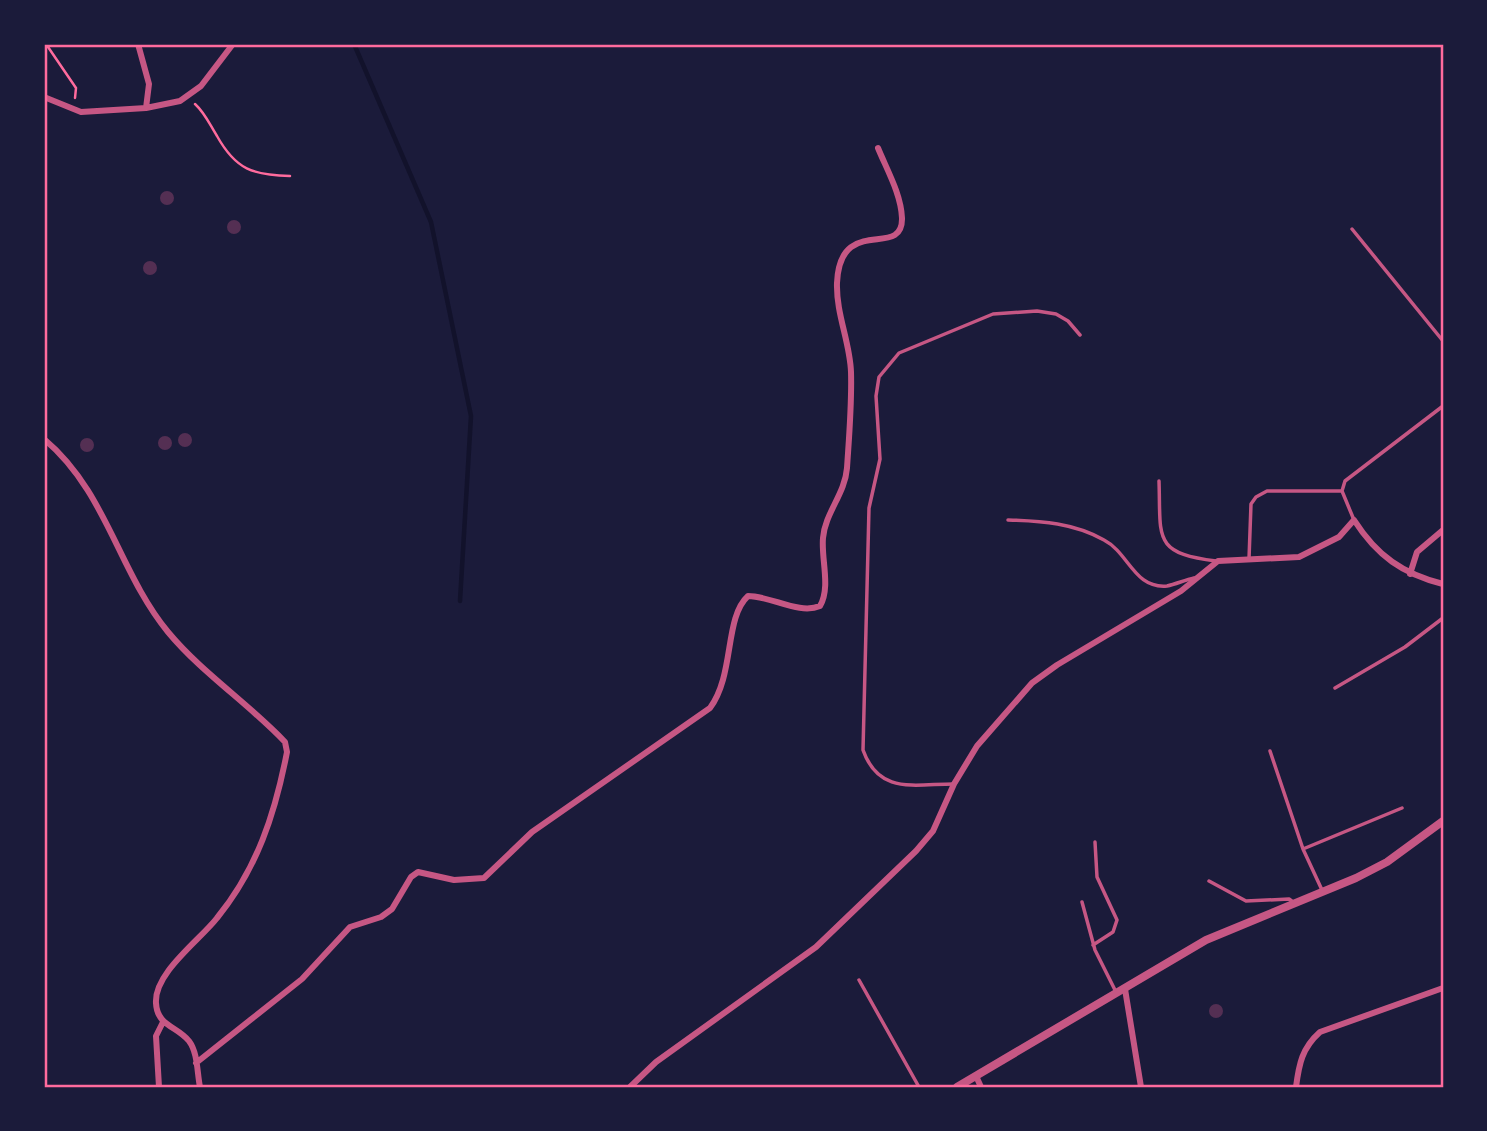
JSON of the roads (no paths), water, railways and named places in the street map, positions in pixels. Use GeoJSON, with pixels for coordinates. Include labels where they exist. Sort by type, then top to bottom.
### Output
{"type":"FeatureCollection","features":[{"type":"Feature","properties":{"kind":"street"},"geometry":{"type":"LineString","coordinates":[[138,44],[149,84],[146,108]]}},
{"type":"Feature","properties":{"kind":"street"},"geometry":{"type":"LineString","coordinates":[[44,97],[74,109],[92,112],[146,108],[187,97],[201,86],[233,44]]}},
{"type":"Feature","properties":{"kind":"street"},"geometry":{"type":"LineString","coordinates":[[196,1063],[302,979],[350,927],[381,917],[392,909],[411,877],[418,872],[454,880],[484,877],[532,832],[710,708],[720,694],[726,676],[737,608],[748,596],[807,608],[820,606],[825,593],[825,529],[842,496],[847,471],[851,371],[841,322],[838,266],[841,255],[850,246],[889,238],[898,232],[902,221],[896,191],[878,148]]}},
{"type":"Feature","properties":{"kind":"street"},"geometry":{"type":"LineString","coordinates":[[44,439],[94,497],[132,576],[168,632],[285,742],[287,752],[280,790],[262,845],[217,919],[173,965],[155,999],[157,1012],[163,1022],[190,1042],[200,1087]]}},
{"type":"Feature","properties":{"kind":"street"},"geometry":{"type":"LineString","coordinates":[[630,1087],[656,1062],[816,947],[933,831],[954,784],[994,723],[1032,683],[1199,577],[1218,561],[1298,557],[1318,550],[1339,537],[1354,520],[1381,554],[1410,575],[1443,584]]}},
{"type":"Feature","properties":{"kind":"street"},"geometry":{"type":"LineString","coordinates":[[1410,575],[1417,552],[1443,530]]}},
{"type":"Feature","properties":{"kind":"street"},"geometry":{"type":"LineString","coordinates":[[957,1087],[1206,940],[1387,862],[1443,821]]}},
{"type":"Feature","properties":{"kind":"street"},"geometry":{"type":"LineString","coordinates":[[1296,1087],[1299,1063],[1307,1044],[1320,1032],[1443,988]]}},
{"type":"Feature","properties":{"kind":"street"},"geometry":{"type":"LineString","coordinates":[[1125,989],[1141,1087]]}},
{"type":"Feature","properties":{"kind":"street"},"geometry":{"type":"LineString","coordinates":[[159,1087],[156,1036],[163,1022]]}},
{"type":"Feature","properties":{"kind":"street"},"geometry":{"type":"LineString","coordinates":[[976,1076],[981,1087]]}},
{"type":"Feature","properties":{"kind":"lane"},"geometry":{"type":"LineString","coordinates":[[1352,229],[1443,341]]}},
{"type":"Feature","properties":{"kind":"lane"},"geometry":{"type":"LineString","coordinates":[[954,784],[892,783],[879,777],[869,765],[863,750],[869,519],[872,489],[880,459],[876,396],[879,377],[899,354],[993,314],[1037,311],[1056,314],[1068,321],[1080,335]]}},
{"type":"Feature","properties":{"kind":"lane"},"geometry":{"type":"LineString","coordinates":[[1354,520],[1342,491],[1345,481],[1443,405]]}},
{"type":"Feature","properties":{"kind":"lane"},"geometry":{"type":"LineString","coordinates":[[1159,481],[1160,531],[1166,544],[1186,557],[1218,561]]}},
{"type":"Feature","properties":{"kind":"lane"},"geometry":{"type":"LineString","coordinates":[[1249,559],[1251,504],[1256,497],[1267,491],[1342,491]]}},
{"type":"Feature","properties":{"kind":"lane"},"geometry":{"type":"LineString","coordinates":[[1008,520],[1048,522],[1085,530],[1121,552],[1137,577],[1151,584],[1167,586],[1199,577]]}},
{"type":"Feature","properties":{"kind":"lane"},"geometry":{"type":"LineString","coordinates":[[1335,688],[1405,647],[1443,618]]}},
{"type":"Feature","properties":{"kind":"lane"},"geometry":{"type":"LineString","coordinates":[[1270,751],[1303,849],[1322,892]]}},
{"type":"Feature","properties":{"kind":"lane"},"geometry":{"type":"LineString","coordinates":[[1303,849],[1402,808]]}},
{"type":"Feature","properties":{"kind":"lane"},"geometry":{"type":"LineString","coordinates":[[1093,945],[1114,932],[1117,920],[1097,877],[1095,842]]}},
{"type":"Feature","properties":{"kind":"lane"},"geometry":{"type":"LineString","coordinates":[[1209,881],[1245,901],[1289,899],[1295,903]]}},
{"type":"Feature","properties":{"kind":"lane"},"geometry":{"type":"LineString","coordinates":[[1082,902],[1093,945],[1116,994]]}},
{"type":"Feature","properties":{"kind":"lane"},"geometry":{"type":"LineString","coordinates":[[859,980],[917,1087],[894,1087]]}},
{"type":"Feature","properties":{"kind":"waterway"},"geometry":{"type":"LineString","coordinates":[[354,44],[431,222],[471,416],[460,601]]}}]}
